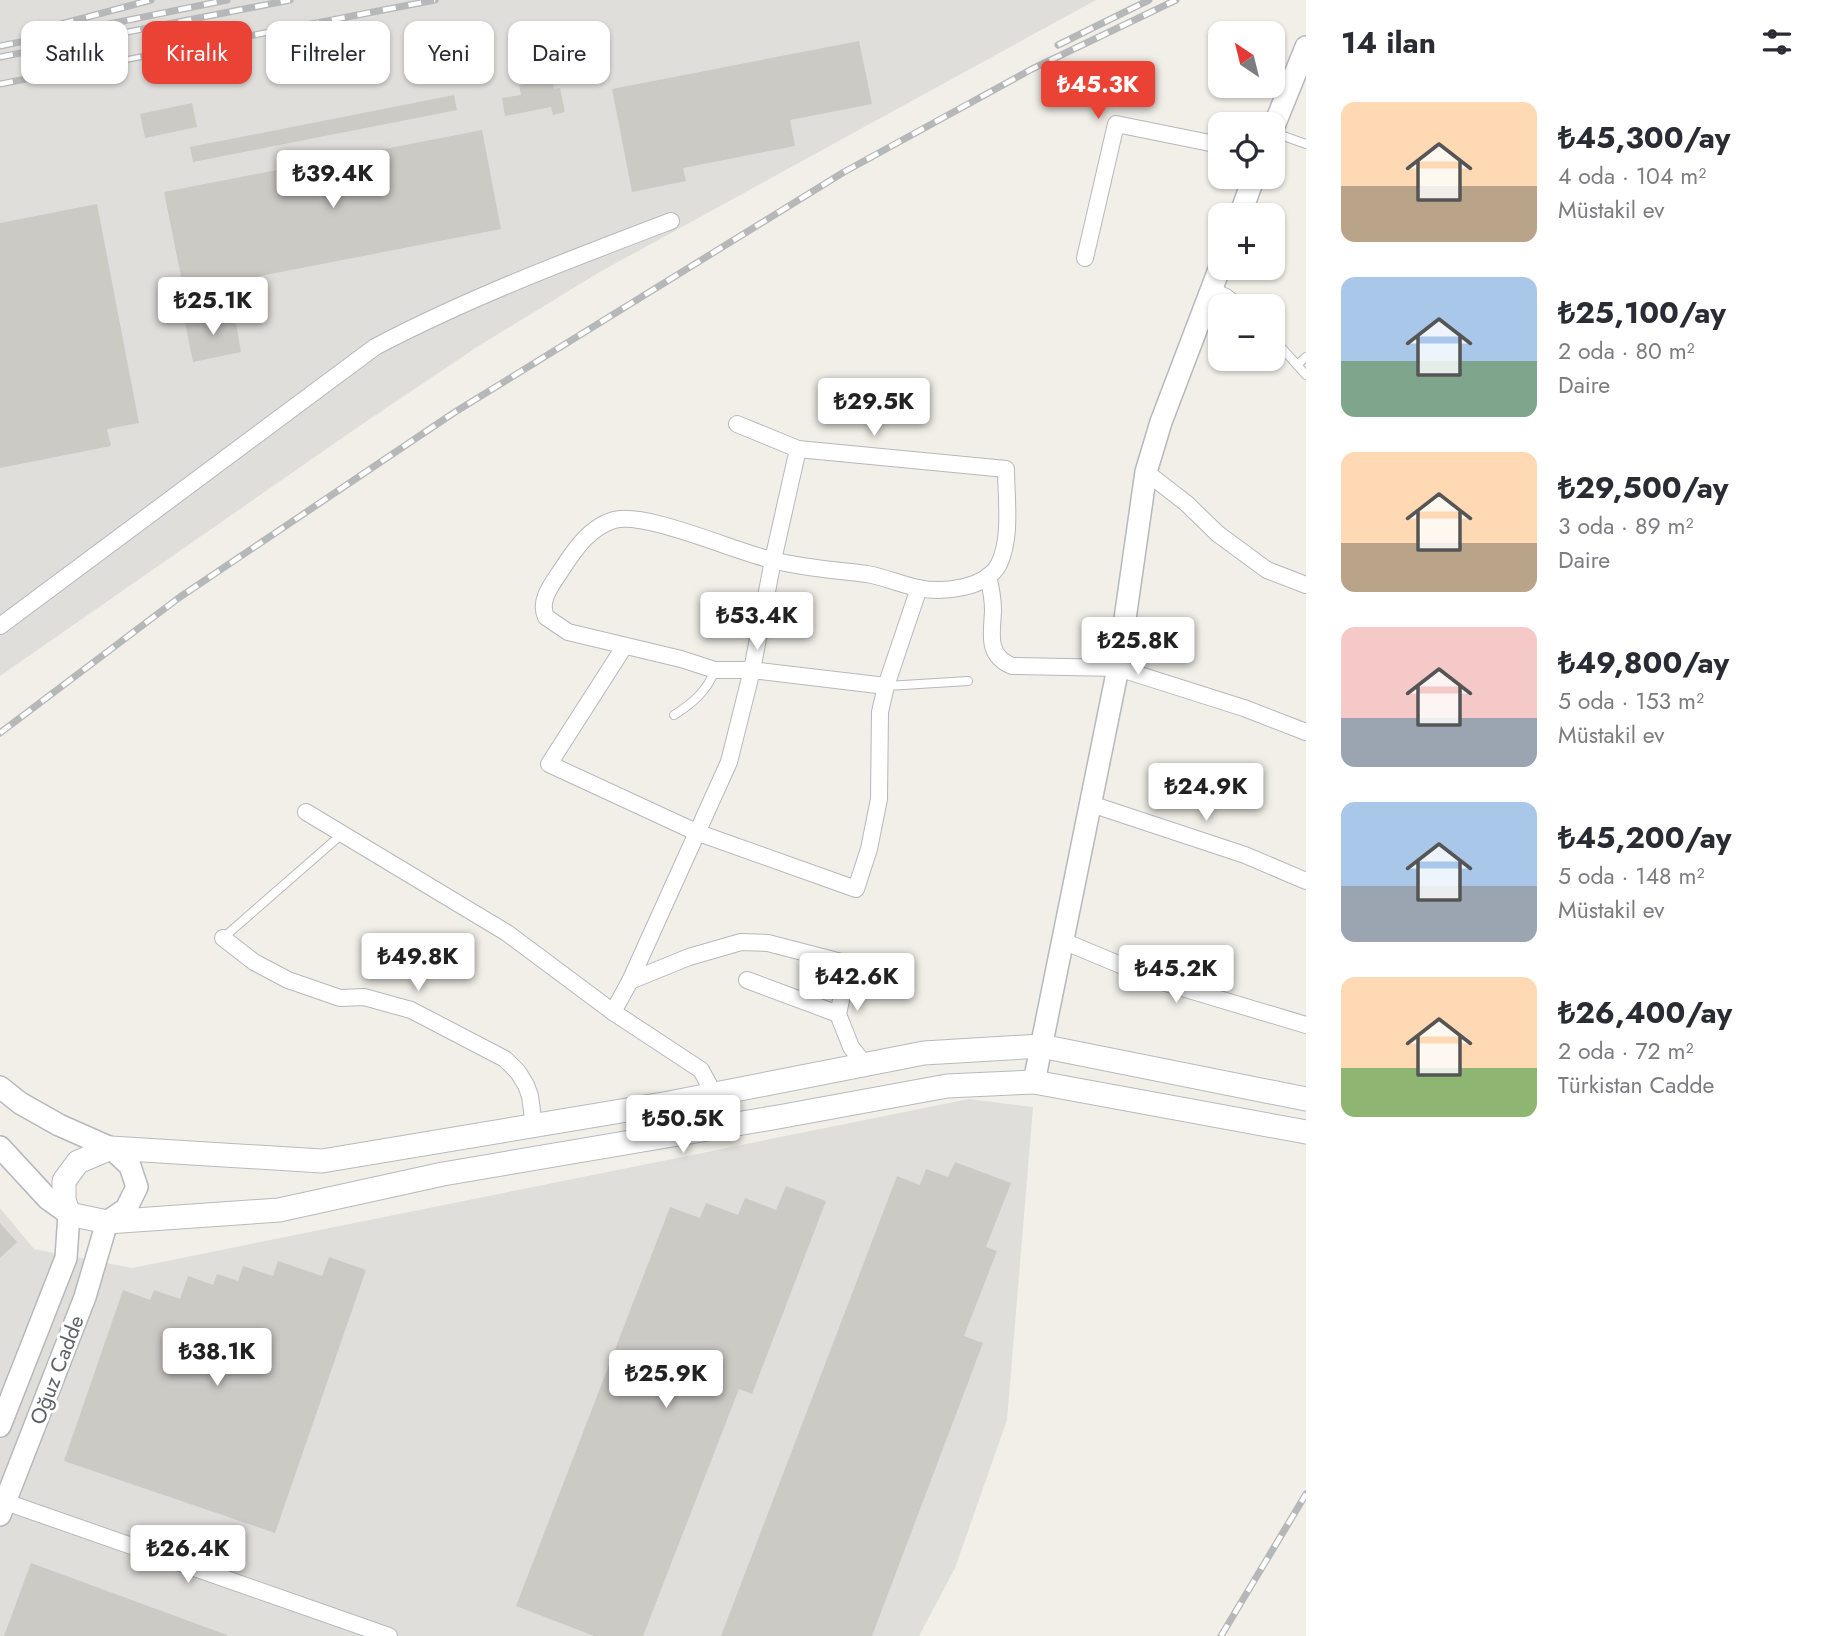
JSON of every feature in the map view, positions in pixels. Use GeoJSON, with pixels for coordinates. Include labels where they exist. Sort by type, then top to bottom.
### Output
{"type":"FeatureCollection","features":[{"type":"Feature","properties":{"kind":"main road"},"geometry":{"type":"LineString","coordinates":[[1306,1099],[1041,1046],[924,1054],[534,1126],[321,1161],[111,1148],[78,1162],[64,1181],[64,1200],[69,1214],[107,1222],[279,1210],[443,1174],[947,1086],[1034,1082],[1306,1132]]}},
{"type":"Feature","properties":{"kind":"street"},"geometry":{"type":"LineString","coordinates":[[1280,112],[1306,47]]}},
{"type":"Feature","properties":{"kind":"street"},"geometry":{"type":"LineString","coordinates":[[1085,258],[1116,124],[1208,143]]}},
{"type":"Feature","properties":{"kind":"street"},"geometry":{"type":"LineString","coordinates":[[0,626],[375,347],[420,323],[671,221]]}},
{"type":"Feature","properties":{"kind":"street"},"geometry":{"type":"LineString","coordinates":[[1034,1082],[1118,668],[1146,472],[1161,422],[1215,280]]}},
{"type":"Feature","properties":{"kind":"street"},"geometry":{"type":"LineString","coordinates":[[737,424],[798,449],[1006,469],[1004,549],[998,565],[988,576],[974,584],[956,589],[919,588],[884,577],[773,561],[642,519],[617,519],[596,527],[578,547],[550,589],[544,603],[544,613],[549,621],[568,632],[681,659],[715,670],[752,670],[886,686]]}},
{"type":"Feature","properties":{"kind":"street"},"geometry":{"type":"LineString","coordinates":[[613,1012],[630,981],[729,762],[752,670],[798,449]]}},
{"type":"Feature","properties":{"kind":"street"},"geometry":{"type":"LineString","coordinates":[[1146,472],[1186,503],[1218,534],[1267,570],[1306,585]]}},
{"type":"Feature","properties":{"kind":"street"},"geometry":{"type":"LineString","coordinates":[[988,576],[993,608],[992,647],[1005,663],[1012,666],[1118,668],[1244,708],[1306,732]]}},
{"type":"Feature","properties":{"kind":"street"},"geometry":{"type":"LineString","coordinates":[[624,647],[549,764],[696,832],[856,889],[869,849],[879,799],[880,712],[919,588]]}},
{"type":"Feature","properties":{"kind":"street"},"geometry":{"type":"LineString","coordinates":[[1090,804],[1245,855],[1306,881]]}},
{"type":"Feature","properties":{"kind":"street"},"geometry":{"type":"LineString","coordinates":[[306,812],[507,933],[613,1012],[701,1070],[714,1094]]}},
{"type":"Feature","properties":{"kind":"street"},"geometry":{"type":"LineString","coordinates":[[222,938],[254,961],[288,980],[340,998],[364,997],[411,1010],[505,1059],[519,1072],[526,1085],[534,1126]]}},
{"type":"Feature","properties":{"kind":"street"},"geometry":{"type":"LineString","coordinates":[[1063,941],[1159,981],[1306,1025]]}},
{"type":"Feature","properties":{"kind":"street"},"geometry":{"type":"LineString","coordinates":[[630,981],[689,957],[741,942],[768,943],[849,964],[838,1014],[851,1047],[865,1065]]}},
{"type":"Feature","properties":{"kind":"street"},"geometry":{"type":"LineString","coordinates":[[747,980],[838,1014]]}},
{"type":"Feature","properties":{"kind":"street"},"geometry":{"type":"LineString","coordinates":[[0,1087],[20,1103],[60,1125],[111,1148],[130,1166],[137,1187],[126,1209],[107,1222]]}},
{"type":"Feature","properties":{"kind":"street"},"geometry":{"type":"LineString","coordinates":[[0,1147],[48,1199],[69,1214]]}},
{"type":"Feature","properties":{"kind":"street","name":"Oğuz Cadde"},"geometry":{"type":"LineString","coordinates":[[0,1426],[66,1258],[69,1214]]}},
{"type":"Feature","properties":{"kind":"street","name":"Oğuz Cadde"},"geometry":{"type":"LineString","coordinates":[[2,1505],[85,1297],[107,1222]]}},
{"type":"Feature","properties":{"kind":"street"},"geometry":{"type":"LineString","coordinates":[[2,1505],[389,1636]]}},
{"type":"Feature","properties":{"kind":"lane"},"geometry":{"type":"LineString","coordinates":[[1285,137],[1306,144]]}},
{"type":"Feature","properties":{"kind":"lane"},"geometry":{"type":"LineString","coordinates":[[1285,352],[1306,375]]}},
{"type":"Feature","properties":{"kind":"lane"},"geometry":{"type":"LineString","coordinates":[[1297,365],[1306,357]]}},
{"type":"Feature","properties":{"kind":"lane"},"geometry":{"type":"LineString","coordinates":[[674,715],[701,694],[710,683],[715,670]]}},
{"type":"Feature","properties":{"kind":"lane"},"geometry":{"type":"LineString","coordinates":[[886,686],[968,681]]}},
{"type":"Feature","properties":{"kind":"lane"},"geometry":{"type":"LineString","coordinates":[[222,938],[342,834]]}},
{"type":"Feature","properties":{"kind":"shaded area"},"geometry":{"type":"Polygon","coordinates":[[[0,0],[1096,0],[598,273],[477,347],[0,676],[0,0]]]}},
{"type":"Feature","properties":{"kind":"shaded area"},"geometry":{"type":"Polygon","coordinates":[[[969,1099],[1033,1107],[1007,1420],[955,1568],[919,1636],[0,1636],[0,1208],[34,1249],[132,1268],[969,1099]]]}},
{"type":"Feature","properties":{"kind":"building"},"geometry":{"type":"Polygon","coordinates":[[[859,41],[872,104],[790,120],[795,146],[683,168],[686,181],[632,192],[612,89],[859,41]]]}},
{"type":"Feature","properties":{"kind":"building"},"geometry":{"type":"Polygon","coordinates":[[[553,84],[554,89],[560,88],[565,112],[553,115],[551,107],[505,116],[502,98],[521,95],[519,85],[553,84]]]}},
{"type":"Feature","properties":{"kind":"building"},"geometry":{"type":"Polygon","coordinates":[[[454,95],[457,110],[193,162],[190,147],[454,95]]]}},
{"type":"Feature","properties":{"kind":"building"},"geometry":{"type":"Polygon","coordinates":[[[192,103],[197,127],[145,138],[140,114],[192,103]]]}},
{"type":"Feature","properties":{"kind":"building"},"geometry":{"type":"Polygon","coordinates":[[[482,130],[501,229],[184,291],[164,192],[482,130]]]}},
{"type":"Feature","properties":{"kind":"building"},"geometry":{"type":"Polygon","coordinates":[[[97,204],[139,423],[107,429],[111,446],[0,468],[0,223],[97,204]]]}},
{"type":"Feature","properties":{"kind":"building"},"geometry":{"type":"Polygon","coordinates":[[[234,313],[241,352],[193,362],[185,323],[234,313]]]}},
{"type":"Feature","properties":{"kind":"building"},"geometry":{"type":"Polygon","coordinates":[[[955,1162],[1011,1183],[986,1247],[997,1251],[964,1336],[983,1343],[872,1636],[721,1636],[897,1176],[920,1185],[926,1169],[948,1177],[955,1162]]]}},
{"type":"Feature","properties":{"kind":"building"},"geometry":{"type":"Polygon","coordinates":[[[786,1186],[826,1201],[752,1394],[739,1389],[643,1636],[594,1636],[516,1606],[670,1207],[700,1218],[706,1203],[738,1215],[745,1198],[776,1210],[786,1186]]]}},
{"type":"Feature","properties":{"kind":"building"},"geometry":{"type":"Polygon","coordinates":[[[0,1223],[17,1242],[0,1258],[0,1223]]]}},
{"type":"Feature","properties":{"kind":"building"},"geometry":{"type":"Polygon","coordinates":[[[329,1257],[366,1270],[275,1533],[64,1461],[123,1290],[150,1300],[154,1290],[180,1299],[188,1276],[213,1285],[217,1274],[238,1281],[243,1266],[273,1276],[278,1261],[322,1276],[329,1257]]]}},
{"type":"Feature","properties":{"kind":"building"},"geometry":{"type":"Polygon","coordinates":[[[31,1563],[227,1635],[227,1636],[4,1636],[31,1563]]]}},
{"type":"Feature","properties":{"kind":"railway"},"geometry":{"type":"LineString","coordinates":[[72,21],[151,0]]}},
{"type":"Feature","properties":{"kind":"railway"},"geometry":{"type":"LineString","coordinates":[[0,46],[227,0]]}},
{"type":"Feature","properties":{"kind":"railway"},"geometry":{"type":"LineString","coordinates":[[0,57],[290,0]]}},
{"type":"Feature","properties":{"kind":"railway"},"geometry":{"type":"LineString","coordinates":[[0,84],[435,0]]}},
{"type":"Feature","properties":{"kind":"railway"},"geometry":{"type":"LineString","coordinates":[[1058,45],[1149,0]]}},
{"type":"Feature","properties":{"kind":"railway"},"geometry":{"type":"LineString","coordinates":[[0,733],[180,597],[455,412],[844,172],[1032,69],[1176,0]]}},
{"type":"Feature","properties":{"kind":"railway"},"geometry":{"type":"LineString","coordinates":[[1221,1636],[1306,1494]]}}]}
